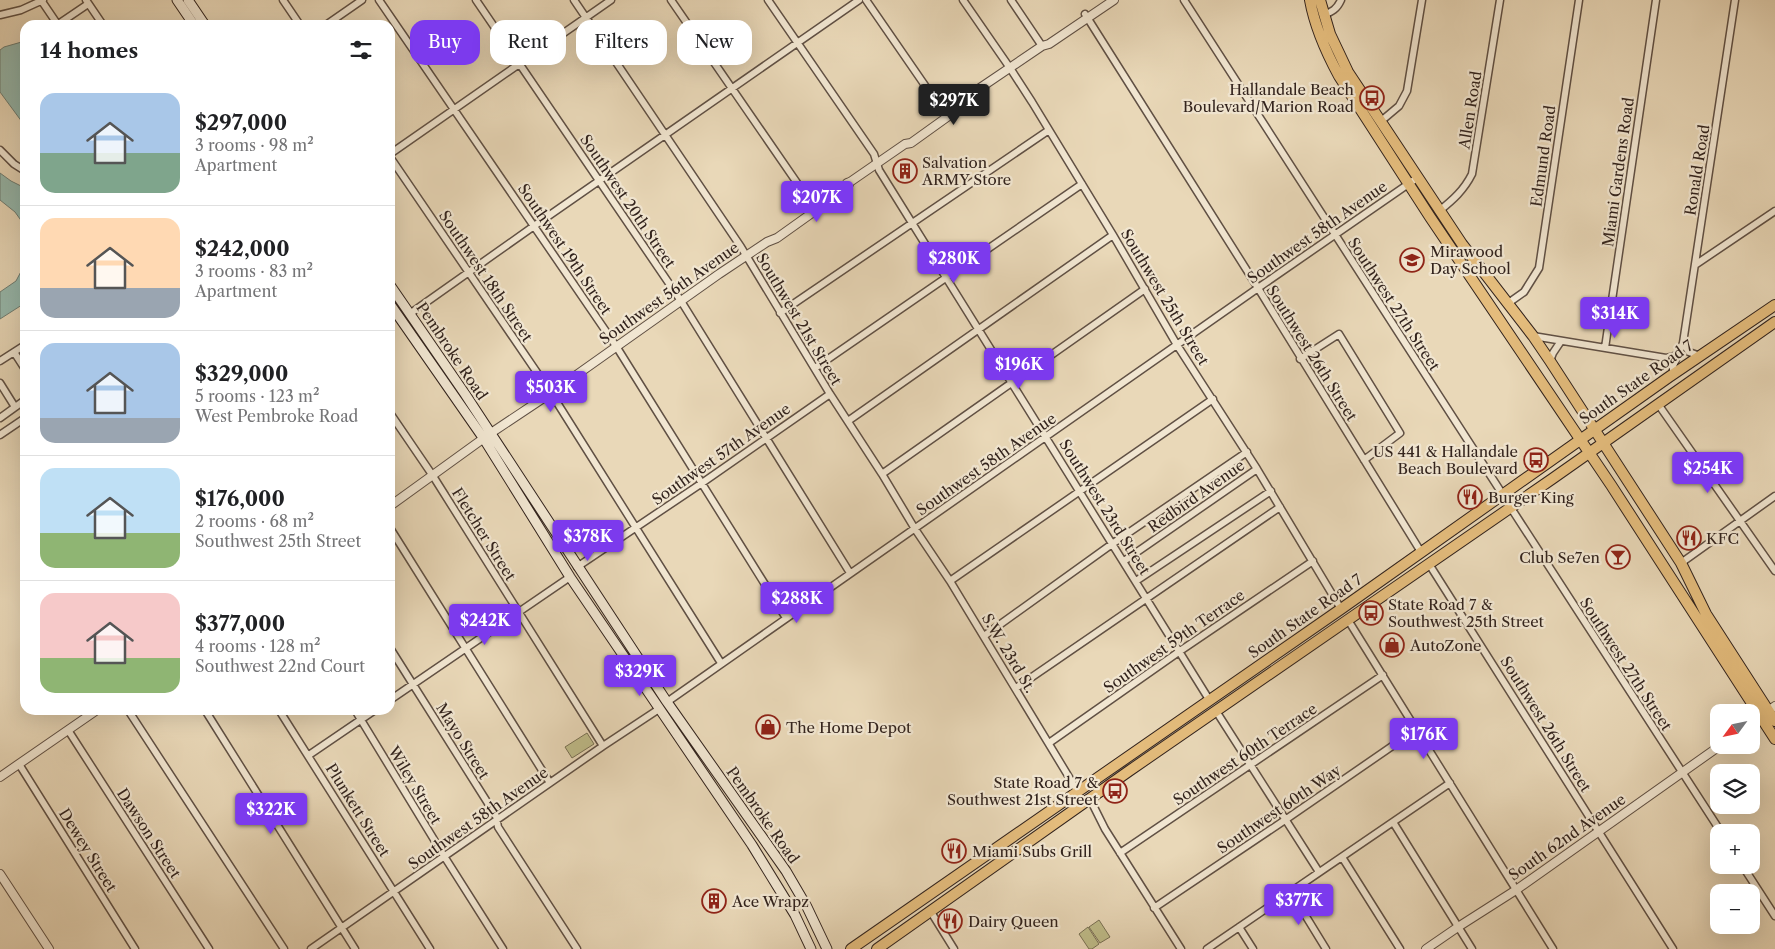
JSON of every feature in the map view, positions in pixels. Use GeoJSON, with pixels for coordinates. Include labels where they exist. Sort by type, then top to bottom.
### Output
{"type":"FeatureCollection","features":[{"type":"Feature","properties":{"kind":"main road"},"geometry":{"type":"LineString","coordinates":[[177,0],[191,20]]}},
{"type":"Feature","properties":{"kind":"main road"},"geometry":{"type":"LineString","coordinates":[[188,0],[202,20]]}},
{"type":"Feature","properties":{"kind":"main road"},"geometry":{"type":"LineString","coordinates":[[1310,0],[1323,15]]}},
{"type":"Feature","properties":{"kind":"main road"},"geometry":{"type":"LineString","coordinates":[[1310,0],[1313,17],[1324,48],[1339,76],[1413,181],[1439,211],[1478,267],[1533,336],[1680,563],[1706,614],[1768,711],[1775,739]]}},
{"type":"Feature","properties":{"kind":"main road"},"geometry":{"type":"LineString","coordinates":[[1320,0],[1323,15],[1337,52],[1380,122],[1450,245],[1775,721]]}},
{"type":"Feature","properties":{"kind":"main road"},"geometry":{"type":"LineString","coordinates":[[1324,48],[1332,51],[1352,87],[1367,101]]}},
{"type":"Feature","properties":{"kind":"main road"},"geometry":{"type":"LineString","coordinates":[[1450,245],[1470,266],[1494,298],[1502,304],[1507,304]]}},
{"type":"Feature","properties":{"kind":"main road","name":"Pembroke Road"},"geometry":{"type":"LineString","coordinates":[[395,292],[442,360],[488,436]]}},
{"type":"Feature","properties":{"kind":"main road"},"geometry":{"type":"LineString","coordinates":[[395,302],[402,311],[411,314]]}},
{"type":"Feature","properties":{"kind":"main road","name":"South State Road 7"},"geometry":{"type":"LineString","coordinates":[[851,949],[1341,609],[1594,430],[1673,370],[1700,356],[1775,305]]}},
{"type":"Feature","properties":{"kind":"main road","name":"Pembroke Road"},"geometry":{"type":"LineString","coordinates":[[395,311],[488,436]]}},
{"type":"Feature","properties":{"kind":"main road"},"geometry":{"type":"LineString","coordinates":[[1753,337],[1761,324],[1762,314]]}},
{"type":"Feature","properties":{"kind":"main road"},"geometry":{"type":"LineString","coordinates":[[1775,315],[1775,322]]}},
{"type":"Feature","properties":{"kind":"main road","name":"South State Road 7"},"geometry":{"type":"LineString","coordinates":[[877,949],[1775,322]]}},
{"type":"Feature","properties":{"kind":"main road"},"geometry":{"type":"LineString","coordinates":[[411,334],[417,333],[434,356],[442,360]]}},
{"type":"Feature","properties":{"kind":"main road"},"geometry":{"type":"LineString","coordinates":[[488,436],[570,577],[659,709],[670,716],[686,740],[695,749],[702,752]]}},
{"type":"Feature","properties":{"kind":"main road"},"geometry":{"type":"LineString","coordinates":[[488,436],[610,618]]}},
{"type":"Feature","properties":{"kind":"main road"},"geometry":{"type":"LineString","coordinates":[[543,532],[550,537],[565,561],[577,567]]}},
{"type":"Feature","properties":{"kind":"main road"},"geometry":{"type":"LineString","coordinates":[[570,577],[580,582],[597,607],[610,618]]}},
{"type":"Feature","properties":{"kind":"main road"},"geometry":{"type":"LineString","coordinates":[[1348,620],[1349,611],[1356,598]]}},
{"type":"Feature","properties":{"kind":"main road"},"geometry":{"type":"LineString","coordinates":[[1332,631],[1340,618],[1341,609]]}},
{"type":"Feature","properties":{"kind":"main road","name":"Pembroke Road"},"geometry":{"type":"LineString","coordinates":[[610,618],[786,871],[810,913],[827,949]]}},
{"type":"Feature","properties":{"kind":"main road"},"geometry":{"type":"LineString","coordinates":[[627,661],[630,662],[652,693],[660,701],[667,702]]}},
{"type":"Feature","properties":{"kind":"main road","name":"Pembroke Road"},"geometry":{"type":"LineString","coordinates":[[659,709],[752,845],[795,915],[811,949]]}},
{"type":"Feature","properties":{"kind":"main road"},"geometry":{"type":"LineString","coordinates":[[1090,799],[1098,778]]}},
{"type":"Feature","properties":{"kind":"main road"},"geometry":{"type":"LineString","coordinates":[[1070,813],[1078,801],[1078,792]]}},
{"type":"Feature","properties":{"kind":"main road"},"geometry":{"type":"LineString","coordinates":[[1001,862],[1011,846],[1014,836]]}},
{"type":"Feature","properties":{"kind":"street"},"geometry":{"type":"LineString","coordinates":[[0,15],[21,10],[42,0],[55,20]]}},
{"type":"Feature","properties":{"kind":"street"},"geometry":{"type":"LineString","coordinates":[[283,0],[297,20]]}},
{"type":"Feature","properties":{"kind":"street"},"geometry":{"type":"LineString","coordinates":[[333,20],[362,0]]}},
{"type":"Feature","properties":{"kind":"street","name":"Southwest 19th Street"},"geometry":{"type":"LineString","coordinates":[[379,0],[393,20]]}},
{"type":"Feature","properties":{"kind":"street","name":"Southwest 20th Street"},"geometry":{"type":"LineString","coordinates":[[476,0],[490,20]]}},
{"type":"Feature","properties":{"kind":"street","name":"Southwest 21st Street"},"geometry":{"type":"LineString","coordinates":[[574,0],[746,256],[915,529]]}},
{"type":"Feature","properties":{"kind":"street"},"geometry":{"type":"LineString","coordinates":[[566,31],[611,0]]}},
{"type":"Feature","properties":{"kind":"street"},"geometry":{"type":"LineString","coordinates":[[671,0],[813,206]]}},
{"type":"Feature","properties":{"kind":"street","name":"Southwest 23rd Street"},"geometry":{"type":"LineString","coordinates":[[768,0],[874,154],[879,170],[1210,700]]}},
{"type":"Feature","properties":{"kind":"street"},"geometry":{"type":"LineString","coordinates":[[411,314],[598,181],[860,0]]}},
{"type":"Feature","properties":{"kind":"street"},"geometry":{"type":"LineString","coordinates":[[866,0],[944,113]]}},
{"type":"Feature","properties":{"kind":"street","name":"Southwest 25th Street"},"geometry":{"type":"LineString","coordinates":[[963,0],[1010,68],[1049,130],[1177,345],[1258,469],[1341,609]]}},
{"type":"Feature","properties":{"kind":"street"},"geometry":{"type":"LineString","coordinates":[[1011,0],[1042,46]]}},
{"type":"Feature","properties":{"kind":"street","name":"Southwest 56th Avenue"},"geometry":{"type":"LineString","coordinates":[[1086,16],[1105,0]]}},
{"type":"Feature","properties":{"kind":"street","name":"Southwest 56th Avenue"},"geometry":{"type":"LineString","coordinates":[[767,242],[773,234],[845,183],[850,182],[905,144],[944,113],[1042,46],[1046,40],[1114,0]]}},
{"type":"Feature","properties":{"kind":"street","name":"Southwest 27th Street"},"geometry":{"type":"LineString","coordinates":[[1184,0],[1502,495]]}},
{"type":"Feature","properties":{"kind":"street"},"geometry":{"type":"LineString","coordinates":[[1323,15],[1338,6],[1341,0]]}},
{"type":"Feature","properties":{"kind":"street"},"geometry":{"type":"LineString","coordinates":[[1380,122],[1399,106],[1407,91],[1422,0]]}},
{"type":"Feature","properties":{"kind":"street","name":"Allen Road"},"geometry":{"type":"LineString","coordinates":[[1439,211],[1466,186],[1472,174],[1500,0]]}},
{"type":"Feature","properties":{"kind":"street","name":"Edmund Road"},"geometry":{"type":"LineString","coordinates":[[1507,304],[1524,292],[1540,268],[1578,0]]}},
{"type":"Feature","properties":{"kind":"street","name":"Miami Gardens Road"},"geometry":{"type":"LineString","coordinates":[[1605,348],[1656,0]]}},
{"type":"Feature","properties":{"kind":"street","name":"Ronald Road"},"geometry":{"type":"LineString","coordinates":[[1673,370],[1683,343],[1735,0]]}},
{"type":"Feature","properties":{"kind":"street"},"geometry":{"type":"LineString","coordinates":[[64,20],[87,2],[100,20]]}},
{"type":"Feature","properties":{"kind":"street","name":"Southwest 26th Street"},"geometry":{"type":"LineString","coordinates":[[1086,16],[1258,288],[1300,359],[1421,552]]}},
{"type":"Feature","properties":{"kind":"street","name":"Southwest 19th Street"},"geometry":{"type":"LineString","coordinates":[[395,23],[616,346],[786,618]]}},
{"type":"Feature","properties":{"kind":"street"},"geometry":{"type":"LineString","coordinates":[[395,152],[517,65]]}},
{"type":"Feature","properties":{"kind":"street","name":"Southwest 20th Street"},"geometry":{"type":"LineString","coordinates":[[521,65],[681,301],[850,573]]}},
{"type":"Feature","properties":{"kind":"street","name":"Southwest 56th Avenue"},"geometry":{"type":"LineString","coordinates":[[905,144],[911,143],[982,92],[985,86]]}},
{"type":"Feature","properties":{"kind":"street"},"geometry":{"type":"LineString","coordinates":[[780,313],[1049,130]]}},
{"type":"Feature","properties":{"kind":"street"},"geometry":{"type":"LineString","coordinates":[[0,150],[20,168]]}},
{"type":"Feature","properties":{"kind":"street","name":"Southwest 18th Street"},"geometry":{"type":"LineString","coordinates":[[395,163],[551,393],[721,663]]}},
{"type":"Feature","properties":{"kind":"street","name":"Southwest 58th Avenue"},"geometry":{"type":"LineString","coordinates":[[667,702],[1413,181]]}},
{"type":"Feature","properties":{"kind":"street","name":"Southwest 56th Avenue"},"geometry":{"type":"LineString","coordinates":[[395,503],[616,346],[746,256],[767,242],[777,238],[847,188],[850,182]]}},
{"type":"Feature","properties":{"kind":"street"},"geometry":{"type":"LineString","coordinates":[[815,368],[1082,184]]}},
{"type":"Feature","properties":{"kind":"street"},"geometry":{"type":"LineString","coordinates":[[1695,265],[1775,211]]}},
{"type":"Feature","properties":{"kind":"street"},"geometry":{"type":"LineString","coordinates":[[848,421],[1113,235]]}},
{"type":"Feature","properties":{"kind":"street"},"geometry":{"type":"LineString","coordinates":[[882,474],[1145,290]]}},
{"type":"Feature","properties":{"kind":"street"},"geometry":{"type":"LineString","coordinates":[[1300,359],[1339,334],[1400,433],[1364,460]]}},
{"type":"Feature","properties":{"kind":"street"},"geometry":{"type":"LineString","coordinates":[[1533,336],[1666,358],[1679,353]]}},
{"type":"Feature","properties":{"kind":"street"},"geometry":{"type":"LineString","coordinates":[[1550,362],[1553,353],[1561,341]]}},
{"type":"Feature","properties":{"kind":"street"},"geometry":{"type":"LineString","coordinates":[[1683,343],[1687,351],[1700,356]]}},
{"type":"Feature","properties":{"kind":"street"},"geometry":{"type":"LineString","coordinates":[[0,361],[20,348]]}},
{"type":"Feature","properties":{"kind":"street"},"geometry":{"type":"LineString","coordinates":[[14,352],[20,361]]}},
{"type":"Feature","properties":{"kind":"street"},"geometry":{"type":"LineString","coordinates":[[1666,358],[1673,370]]}},
{"type":"Feature","properties":{"kind":"street"},"geometry":{"type":"LineString","coordinates":[[0,384],[15,407]]}},
{"type":"Feature","properties":{"kind":"street","name":"Southwest 57th Avenue"},"geometry":{"type":"LineString","coordinates":[[577,567],[830,394]]}},
{"type":"Feature","properties":{"kind":"street"},"geometry":{"type":"LineString","coordinates":[[950,581],[1213,399]]}},
{"type":"Feature","properties":{"kind":"street"},"geometry":{"type":"LineString","coordinates":[[0,418],[20,404]]}},
{"type":"Feature","properties":{"kind":"street"},"geometry":{"type":"LineString","coordinates":[[1658,404],[1775,571]]}},
{"type":"Feature","properties":{"kind":"street","name":"Fletcher Street"},"geometry":{"type":"LineString","coordinates":[[395,420],[433,476],[603,746]]}},
{"type":"Feature","properties":{"kind":"street"},"geometry":{"type":"LineString","coordinates":[[0,436],[20,422]]}},
{"type":"Feature","properties":{"kind":"street"},"geometry":{"type":"LineString","coordinates":[[984,636],[1112,544],[1247,452]]}},
{"type":"Feature","properties":{"kind":"street","name":"Redbird Avenue"},"geometry":{"type":"LineString","coordinates":[[1124,561],[1258,469]]}},
{"type":"Feature","properties":{"kind":"street"},"geometry":{"type":"LineString","coordinates":[[1136,581],[1271,491]]}},
{"type":"Feature","properties":{"kind":"street"},"geometry":{"type":"LineString","coordinates":[[1680,563],[1775,496]]}},
{"type":"Feature","properties":{"kind":"street"},"geometry":{"type":"LineString","coordinates":[[1016,688],[1280,507]]}},
{"type":"Feature","properties":{"kind":"street","name":"Southwest 27th Street"},"geometry":{"type":"LineString","coordinates":[[1511,508],[1716,824]]}},
{"type":"Feature","properties":{"kind":"street","name":"S.W. 23rd St."},"geometry":{"type":"LineString","coordinates":[[915,529],[950,581],[1078,792]]}},
{"type":"Feature","properties":{"kind":"street"},"geometry":{"type":"LineString","coordinates":[[395,536],[550,783]]}},
{"type":"Feature","properties":{"kind":"street","name":"Southwest 59th Terrace"},"geometry":{"type":"LineString","coordinates":[[1049,743],[1313,561]]}},
{"type":"Feature","properties":{"kind":"street","name":"Southwest 26th Street"},"geometry":{"type":"LineString","coordinates":[[1429,564],[1673,949]]}},
{"type":"Feature","properties":{"kind":"street"},"geometry":{"type":"LineString","coordinates":[[395,697],[570,577]]}},
{"type":"Feature","properties":{"kind":"street"},"geometry":{"type":"LineString","coordinates":[[1348,620],[1552,949]]}},
{"type":"Feature","properties":{"kind":"street","name":"Mayo Street"},"geometry":{"type":"LineString","coordinates":[[395,656],[497,820],[498,827],[576,949]]}},
{"type":"Feature","properties":{"kind":"street","name":"Southwest 60th Terrace"},"geometry":{"type":"LineString","coordinates":[[1120,853],[1383,675]]}},
{"type":"Feature","properties":{"kind":"street","name":"Southwest 58th Avenue"},"geometry":{"type":"LineString","coordinates":[[311,949],[659,709]]}},
{"type":"Feature","properties":{"kind":"street"},"geometry":{"type":"LineString","coordinates":[[1216,711],[1319,872]]}},
{"type":"Feature","properties":{"kind":"street"},"geometry":{"type":"LineString","coordinates":[[0,778],[90,715]]}},
{"type":"Feature","properties":{"kind":"street"},"geometry":{"type":"LineString","coordinates":[[131,715],[284,949]]}},
{"type":"Feature","properties":{"kind":"street"},"geometry":{"type":"LineString","coordinates":[[207,715],[355,949]]}},
{"type":"Feature","properties":{"kind":"street","name":"Plunkett Street"},"geometry":{"type":"LineString","coordinates":[[282,715],[430,949]]}},
{"type":"Feature","properties":{"kind":"street","name":"Wiley Street"},"geometry":{"type":"LineString","coordinates":[[358,715],[503,949]]}},
{"type":"Feature","properties":{"kind":"street"},"geometry":{"type":"LineString","coordinates":[[309,755],[367,715]]}},
{"type":"Feature","properties":{"kind":"street","name":"Southwest 60th Way"},"geometry":{"type":"LineString","coordinates":[[1154,908],[1285,820],[1416,728]]}},
{"type":"Feature","properties":{"kind":"street","name":"Dawson Street"},"geometry":{"type":"LineString","coordinates":[[68,730],[209,949]]}},
{"type":"Feature","properties":{"kind":"street","name":"South 62nd Avenue"},"geometry":{"type":"LineString","coordinates":[[1426,949],[1516,890],[1710,753]]}},
{"type":"Feature","properties":{"kind":"street","name":"Dewey Street"},"geometry":{"type":"LineString","coordinates":[[19,764],[135,949]]}},
{"type":"Feature","properties":{"kind":"street"},"geometry":{"type":"LineString","coordinates":[[1207,949],[1450,783]]}},
{"type":"Feature","properties":{"kind":"street"},"geometry":{"type":"LineString","coordinates":[[1090,799],[1105,829],[1181,949]]}},
{"type":"Feature","properties":{"kind":"street"},"geometry":{"type":"LineString","coordinates":[[1393,822],[1472,949]]}},
{"type":"Feature","properties":{"kind":"street"},"geometry":{"type":"LineString","coordinates":[[1342,857],[1400,949]]}},
{"type":"Feature","properties":{"kind":"street"},"geometry":{"type":"LineString","coordinates":[[0,874],[49,949]]}},
{"type":"Feature","properties":{"kind":"street"},"geometry":{"type":"LineString","coordinates":[[1748,874],[1775,916]]}},
{"type":"Feature","properties":{"kind":"street"},"geometry":{"type":"LineString","coordinates":[[1290,892],[1326,949]]}},
{"type":"Feature","properties":{"kind":"street"},"geometry":{"type":"LineString","coordinates":[[931,912],[954,949]]}},
{"type":"Feature","properties":{"kind":"street"},"geometry":{"type":"LineString","coordinates":[[1239,927],[1253,949]]}},
{"type":"Feature","properties":{"kind":"shaded area"},"geometry":{"type":"Polygon","coordinates":[[[587,733],[594,744],[572,758],[565,747],[587,733]]]}},
{"type":"Feature","properties":{"kind":"shaded area"},"geometry":{"type":"Polygon","coordinates":[[[1099,920],[1110,937],[1100,943],[1089,927],[1099,920]]]}},
{"type":"Feature","properties":{"kind":"shaded area"},"geometry":{"type":"Polygon","coordinates":[[[1088,927],[1099,944],[1092,949],[1089,949],[1079,934],[1088,927]]]}},
{"type":"Feature","properties":{"kind":"water"},"geometry":{"type":"Polygon","coordinates":[[[20,42],[20,119],[0,92],[0,50],[20,42]]]}},
{"type":"Feature","properties":{"kind":"water"},"geometry":{"type":"Polygon","coordinates":[[[0,173],[20,186],[20,219],[15,212],[0,200],[0,173]]]}},
{"type":"Feature","properties":{"kind":"water"},"geometry":{"type":"Polygon","coordinates":[[[20,273],[20,306],[0,319],[0,292],[16,281],[20,273]]]}},
{"type":"Feature","properties":{"kind":"place","name":"Hallandale Beach Boulevard/Marion Road"},"geometry":{"type":"Point","coordinates":[1372,98]}},
{"type":"Feature","properties":{"kind":"place","name":"Salvation ARMY Store"},"geometry":{"type":"Point","coordinates":[905,171]}},
{"type":"Feature","properties":{"kind":"place","name":"Mirawood Day School"},"geometry":{"type":"Point","coordinates":[1412,260]}},
{"type":"Feature","properties":{"kind":"place","name":"US 441 & Hallandale Beach Boulevard"},"geometry":{"type":"Point","coordinates":[1536,460]}},
{"type":"Feature","properties":{"kind":"place","name":"Burger King"},"geometry":{"type":"Point","coordinates":[1470,497]}},
{"type":"Feature","properties":{"kind":"place","name":"KFC"},"geometry":{"type":"Point","coordinates":[1689,538]}},
{"type":"Feature","properties":{"kind":"place","name":"Club Se7en"},"geometry":{"type":"Point","coordinates":[1618,557]}},
{"type":"Feature","properties":{"kind":"place","name":"State Road 7 & Southwest 25th Street"},"geometry":{"type":"Point","coordinates":[1371,613]}},
{"type":"Feature","properties":{"kind":"place","name":"AutoZone"},"geometry":{"type":"Point","coordinates":[1392,645]}},
{"type":"Feature","properties":{"kind":"place","name":"The Home Depot"},"geometry":{"type":"Point","coordinates":[768,727]}},
{"type":"Feature","properties":{"kind":"place","name":"State Road 7 & Southwest 21st Street"},"geometry":{"type":"Point","coordinates":[1115,791]}},
{"type":"Feature","properties":{"kind":"place","name":"Miami Subs Grill"},"geometry":{"type":"Point","coordinates":[954,851]}},
{"type":"Feature","properties":{"kind":"place","name":"Ace Wrapz"},"geometry":{"type":"Point","coordinates":[714,901]}},
{"type":"Feature","properties":{"kind":"place","name":"Dairy Queen"},"geometry":{"type":"Point","coordinates":[950,921]}}]}
